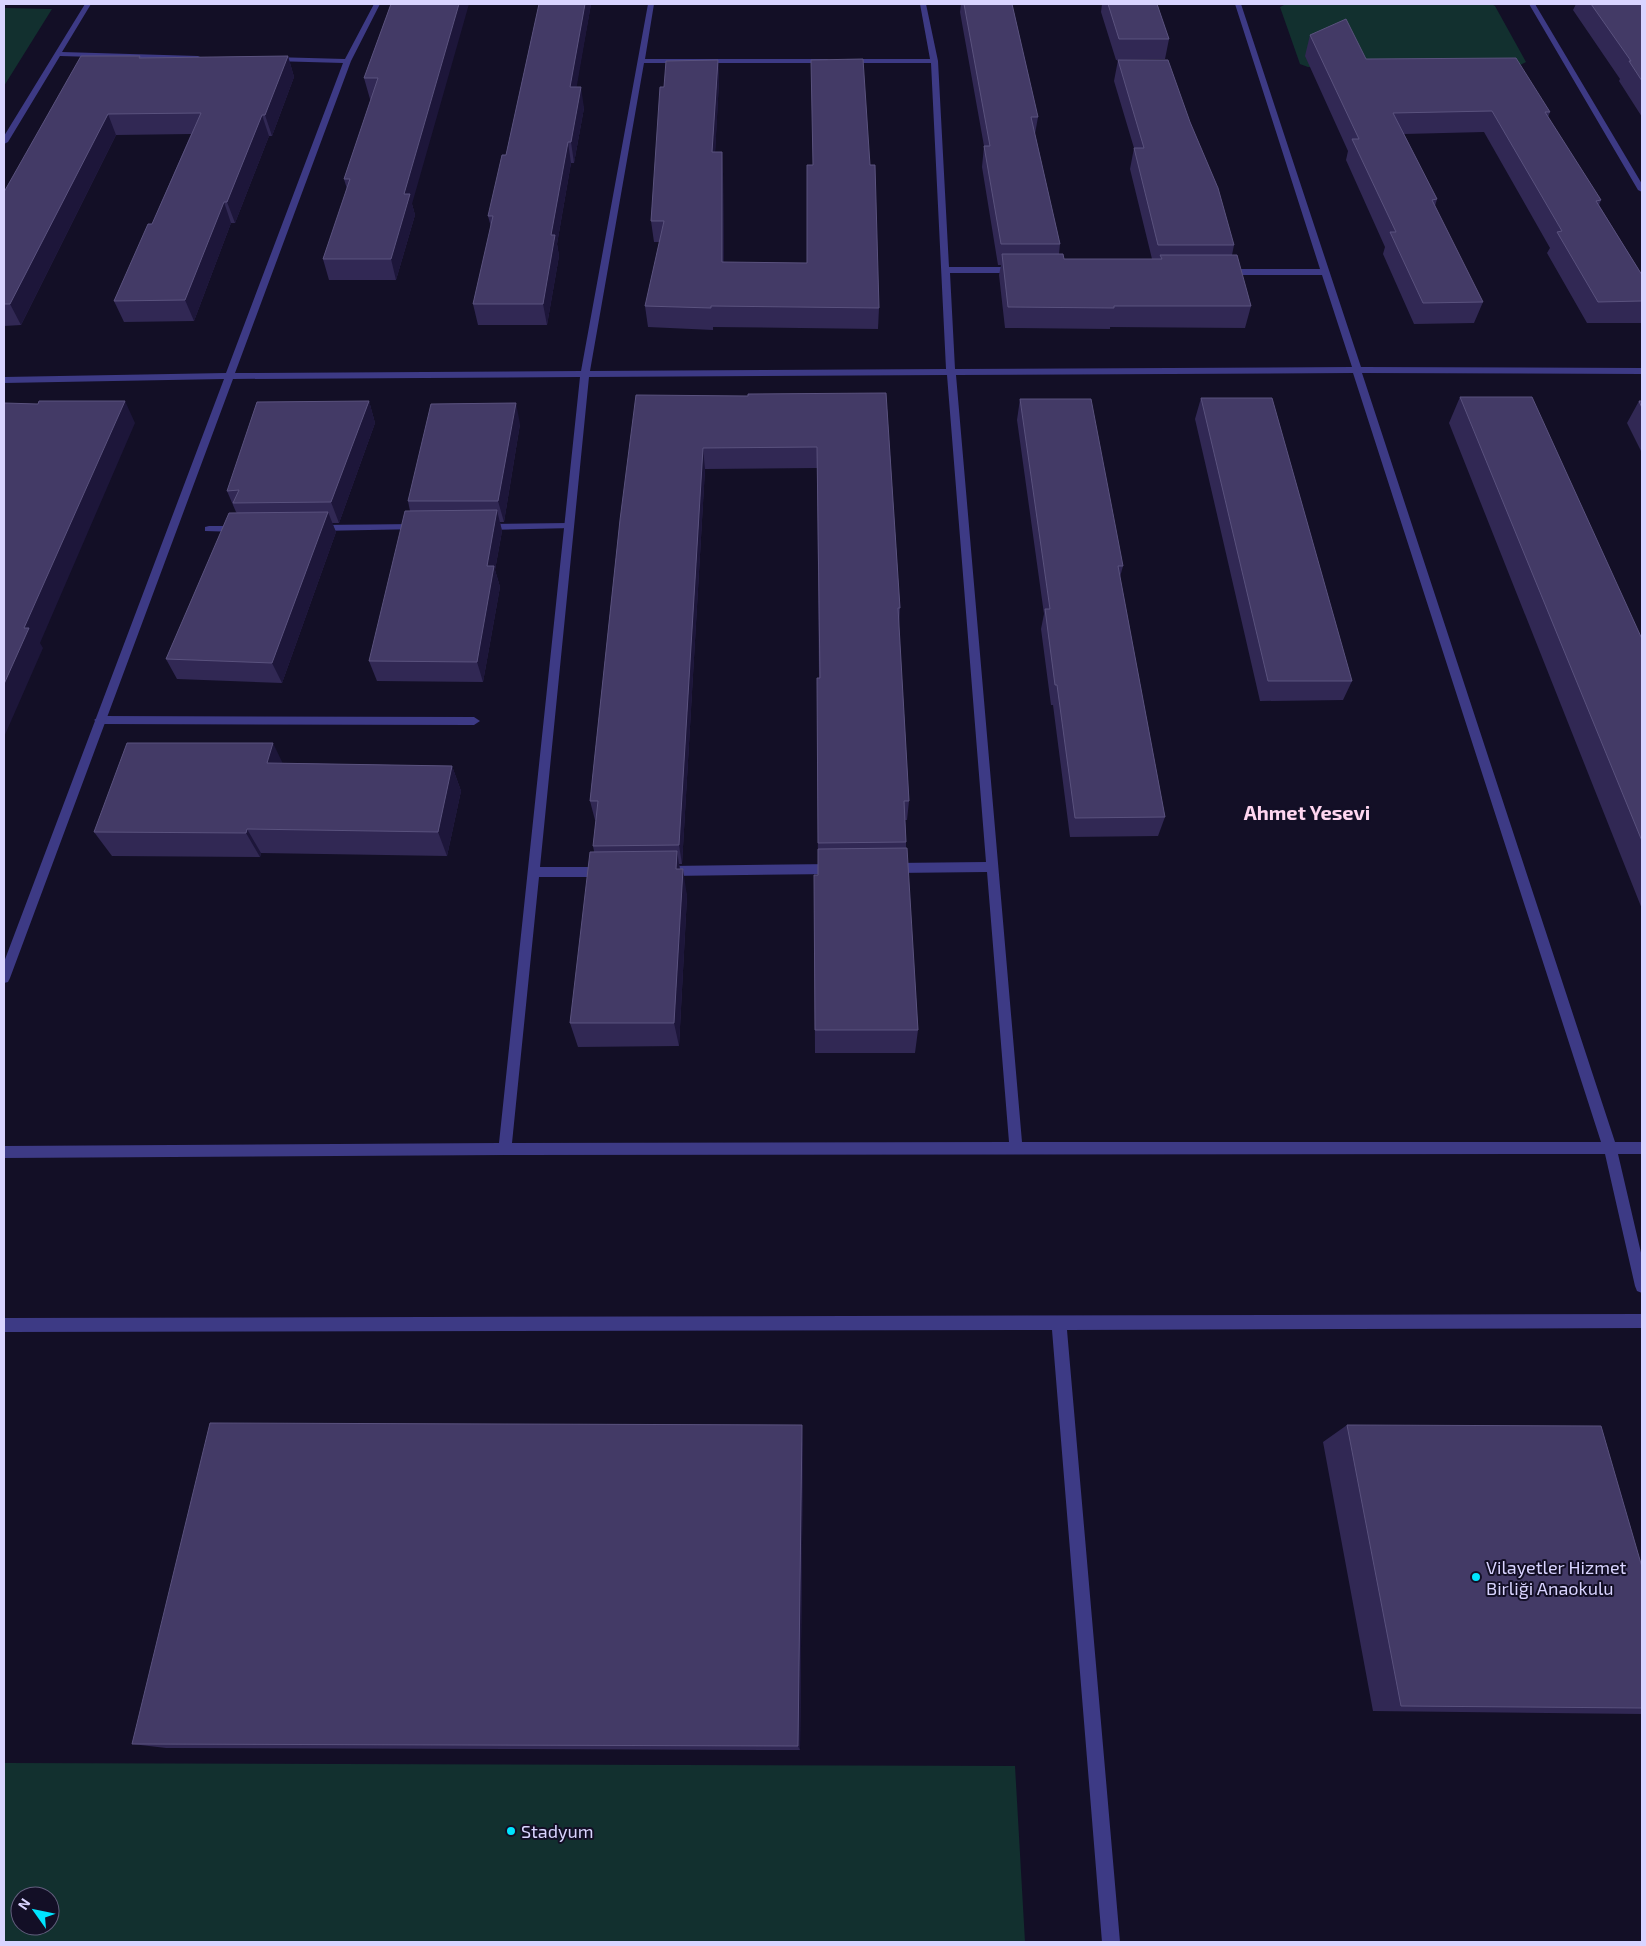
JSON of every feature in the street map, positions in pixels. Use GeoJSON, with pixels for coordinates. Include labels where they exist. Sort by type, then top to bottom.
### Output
{"type":"FeatureCollection","features":[{"type":"Feature","properties":{"kind":"street"},"geometry":{"type":"LineString","coordinates":[[4,142],[88,4]]}},
{"type":"Feature","properties":{"kind":"street"},"geometry":{"type":"LineString","coordinates":[[4,978],[347,61],[377,4]]}},
{"type":"Feature","properties":{"kind":"street"},"geometry":{"type":"LineString","coordinates":[[505,1149],[584,374],[651,4]]}},
{"type":"Feature","properties":{"kind":"street"},"geometry":{"type":"LineString","coordinates":[[922,4],[934,61],[951,372],[1016,1148]]}},
{"type":"Feature","properties":{"kind":"street"},"geometry":{"type":"LineString","coordinates":[[1238,4],[1610,1148],[1642,1286]]}},
{"type":"Feature","properties":{"kind":"street"},"geometry":{"type":"LineString","coordinates":[[1532,4],[1642,190]]}},
{"type":"Feature","properties":{"kind":"street"},"geometry":{"type":"LineString","coordinates":[[58,54],[208,58]]}},
{"type":"Feature","properties":{"kind":"street"},"geometry":{"type":"LineString","coordinates":[[268,59],[347,61]]}},
{"type":"Feature","properties":{"kind":"street"},"geometry":{"type":"LineString","coordinates":[[640,61],[934,61]]}},
{"type":"Feature","properties":{"kind":"street"},"geometry":{"type":"LineString","coordinates":[[946,270],[1026,270]]}},
{"type":"Feature","properties":{"kind":"street"},"geometry":{"type":"LineString","coordinates":[[1216,272],[1326,272]]}},
{"type":"Feature","properties":{"kind":"street"},"geometry":{"type":"LineString","coordinates":[[4,380],[229,376],[584,374],[1357,370],[1642,371]]}},
{"type":"Feature","properties":{"kind":"street"},"geometry":{"type":"LineString","coordinates":[[472,527],[569,526]]}},
{"type":"Feature","properties":{"kind":"street"},"geometry":{"type":"LineString","coordinates":[[306,528],[423,527]]}},
{"type":"Feature","properties":{"kind":"street"},"geometry":{"type":"LineString","coordinates":[[209,529],[248,529]]}},
{"type":"Feature","properties":{"kind":"street"},"geometry":{"type":"LineString","coordinates":[[100,720],[474,721]]}},
{"type":"Feature","properties":{"kind":"street"},"geometry":{"type":"LineString","coordinates":[[882,868],[992,867]]}},
{"type":"Feature","properties":{"kind":"street"},"geometry":{"type":"LineString","coordinates":[[653,871],[843,869]]}},
{"type":"Feature","properties":{"kind":"street"},"geometry":{"type":"LineString","coordinates":[[534,872],[613,871]]}},
{"type":"Feature","properties":{"kind":"street"},"geometry":{"type":"LineString","coordinates":[[4,1152],[505,1149],[1642,1148]]}},
{"type":"Feature","properties":{"kind":"street"},"geometry":{"type":"LineString","coordinates":[[4,1325],[1642,1321]]}},
{"type":"Feature","properties":{"kind":"street"},"geometry":{"type":"LineString","coordinates":[[1059,1323],[1111,1942]]}},
{"type":"Feature","properties":{"kind":"green space"},"geometry":{"type":"Polygon","coordinates":[[[1286,4],[1491,4],[1495,6],[1526,62],[1520,65],[1308,67],[1300,64],[1280,7],[1286,4]]]}},
{"type":"Feature","properties":{"kind":"green space"},"geometry":{"type":"Polygon","coordinates":[[[4,8],[52,9],[4,86],[4,8]]]}},
{"type":"Feature","properties":{"kind":"green space","name":"Stadyum"},"geometry":{"type":"Polygon","coordinates":[[[4,1763],[1015,1766],[1025,1942],[4,1942],[4,1763]]]}},
{"type":"Feature","properties":{"kind":"building"},"geometry":{"type":"Polygon","coordinates":[[[391,4],[459,4],[404,194],[410,194],[391,259],[323,259],[350,179],[344,179],[378,78],[364,78],[391,4]]]}},
{"type":"Feature","properties":{"kind":"building"},"geometry":{"type":"Polygon","coordinates":[[[539,4],[585,4],[570,87],[581,87],[571,142],[568,142],[551,235],[555,235],[543,304],[473,304],[493,216],[488,216],[502,155],[506,155],[539,4]]]}},
{"type":"Feature","properties":{"kind":"building"},"geometry":{"type":"Polygon","coordinates":[[[964,4],[1012,4],[1038,117],[1031,117],[1060,244],[1001,244],[984,146],[990,146],[964,4]]]}},
{"type":"Feature","properties":{"kind":"building"},"geometry":{"type":"Polygon","coordinates":[[[1108,4],[1157,4],[1169,39],[1119,39],[1108,4]]]}},
{"type":"Feature","properties":{"kind":"building"},"geometry":{"type":"Polygon","coordinates":[[[1591,4],[1642,4],[1642,81],[1629,61],[1631,61],[1591,4]]]}},
{"type":"Feature","properties":{"kind":"building"},"geometry":{"type":"Polygon","coordinates":[[[1346,19],[1366,59],[1516,58],[1550,112],[1545,112],[1601,200],[1596,201],[1642,275],[1642,301],[1598,302],[1557,232],[1562,231],[1492,111],[1393,113],[1437,199],[1432,200],[1483,302],[1423,303],[1390,232],[1396,232],[1352,139],[1359,139],[1310,35],[1346,19]]]}},
{"type":"Feature","properties":{"kind":"building"},"geometry":{"type":"Polygon","coordinates":[[[81,56],[140,56],[139,58],[288,56],[265,115],[262,115],[227,202],[224,202],[185,300],[114,301],[148,224],[152,224],[201,113],[108,114],[10,304],[4,304],[4,192],[81,56]]]}},
{"type":"Feature","properties":{"kind":"building"},"geometry":{"type":"Polygon","coordinates":[[[863,59],[870,165],[875,165],[879,308],[645,306],[664,221],[651,221],[660,87],[664,87],[666,61],[718,60],[712,152],[722,152],[722,262],[807,263],[807,165],[813,165],[811,60],[863,59]]]}},
{"type":"Feature","properties":{"kind":"building"},"geometry":{"type":"Polygon","coordinates":[[[1118,60],[1168,60],[1190,122],[1218,188],[1234,245],[1158,245],[1134,148],[1144,148],[1118,60]]]}},
{"type":"Feature","properties":{"kind":"building"},"geometry":{"type":"Polygon","coordinates":[[[1002,254],[1063,254],[1064,259],[1162,259],[1160,255],[1237,255],[1251,306],[1008,307],[1002,254]]]}},
{"type":"Feature","properties":{"kind":"building"},"geometry":{"type":"Polygon","coordinates":[[[886,393],[900,608],[898,608],[909,801],[904,801],[906,842],[818,843],[817,678],[820,678],[817,447],[703,448],[679,845],[593,846],[598,801],[590,801],[620,520],[636,395],[748,396],[748,394],[886,393]]]}},
{"type":"Feature","properties":{"kind":"building"},"geometry":{"type":"Polygon","coordinates":[[[1460,397],[1532,397],[1642,639],[1642,841],[1460,397]]]}},
{"type":"Feature","properties":{"kind":"building"},"geometry":{"type":"Polygon","coordinates":[[[1201,398],[1272,398],[1352,681],[1268,681],[1201,398]]]}},
{"type":"Feature","properties":{"kind":"building"},"geometry":{"type":"Polygon","coordinates":[[[1020,399],[1091,399],[1123,566],[1118,566],[1165,817],[1075,818],[1045,609],[1050,609],[1020,399]]]}},
{"type":"Feature","properties":{"kind":"building"},"geometry":{"type":"Polygon","coordinates":[[[39,401],[125,401],[24,628],[29,628],[4,684],[4,403],[38,404],[39,401]]]}},
{"type":"Feature","properties":{"kind":"building"},"geometry":{"type":"Polygon","coordinates":[[[369,401],[331,502],[233,503],[239,490],[227,491],[257,402],[369,401]]]}},
{"type":"Feature","properties":{"kind":"building"},"geometry":{"type":"Polygon","coordinates":[[[516,403],[498,501],[408,501],[431,404],[516,403]]]}},
{"type":"Feature","properties":{"kind":"building"},"geometry":{"type":"Polygon","coordinates":[[[497,510],[487,566],[494,566],[477,662],[369,661],[405,511],[497,510]]]}},
{"type":"Feature","properties":{"kind":"building"},"geometry":{"type":"Polygon","coordinates":[[[328,512],[272,663],[166,659],[229,513],[328,512]]]}},
{"type":"Feature","properties":{"kind":"building"},"geometry":{"type":"Polygon","coordinates":[[[127,743],[273,743],[267,763],[452,766],[438,832],[247,829],[246,833],[94,832],[127,743]]]}},
{"type":"Feature","properties":{"kind":"building"},"geometry":{"type":"Polygon","coordinates":[[[907,848],[918,1030],[815,1030],[814,875],[818,875],[818,849],[907,848]]]}},
{"type":"Feature","properties":{"kind":"building"},"geometry":{"type":"Polygon","coordinates":[[[677,851],[676,869],[683,869],[674,1023],[570,1023],[590,852],[677,851]]]}},
{"type":"Feature","properties":{"kind":"building"},"geometry":{"type":"Polygon","coordinates":[[[210,1423],[802,1425],[798,1746],[132,1744],[210,1423]]]}},
{"type":"Feature","properties":{"kind":"building","name":"Vilayetler Hizmet Birliği Anaokulu"},"geometry":{"type":"Polygon","coordinates":[[[1347,1425],[1601,1426],[1642,1567],[1642,1708],[1401,1706],[1347,1425]]]}},
{"type":"Feature","properties":{"kind":"place","name":"Vilayetler Hizmet Birliği Anaokulu"},"geometry":{"type":"Point","coordinates":[1476,1577]}},
{"type":"Feature","properties":{"kind":"place","name":"Stadyum"},"geometry":{"type":"Point","coordinates":[511,1831]}},
{"type":"Feature","properties":{"kind":"district","name":"Ahmet Yesevi"},"geometry":{"type":"Point","coordinates":[1307,812]}}]}
